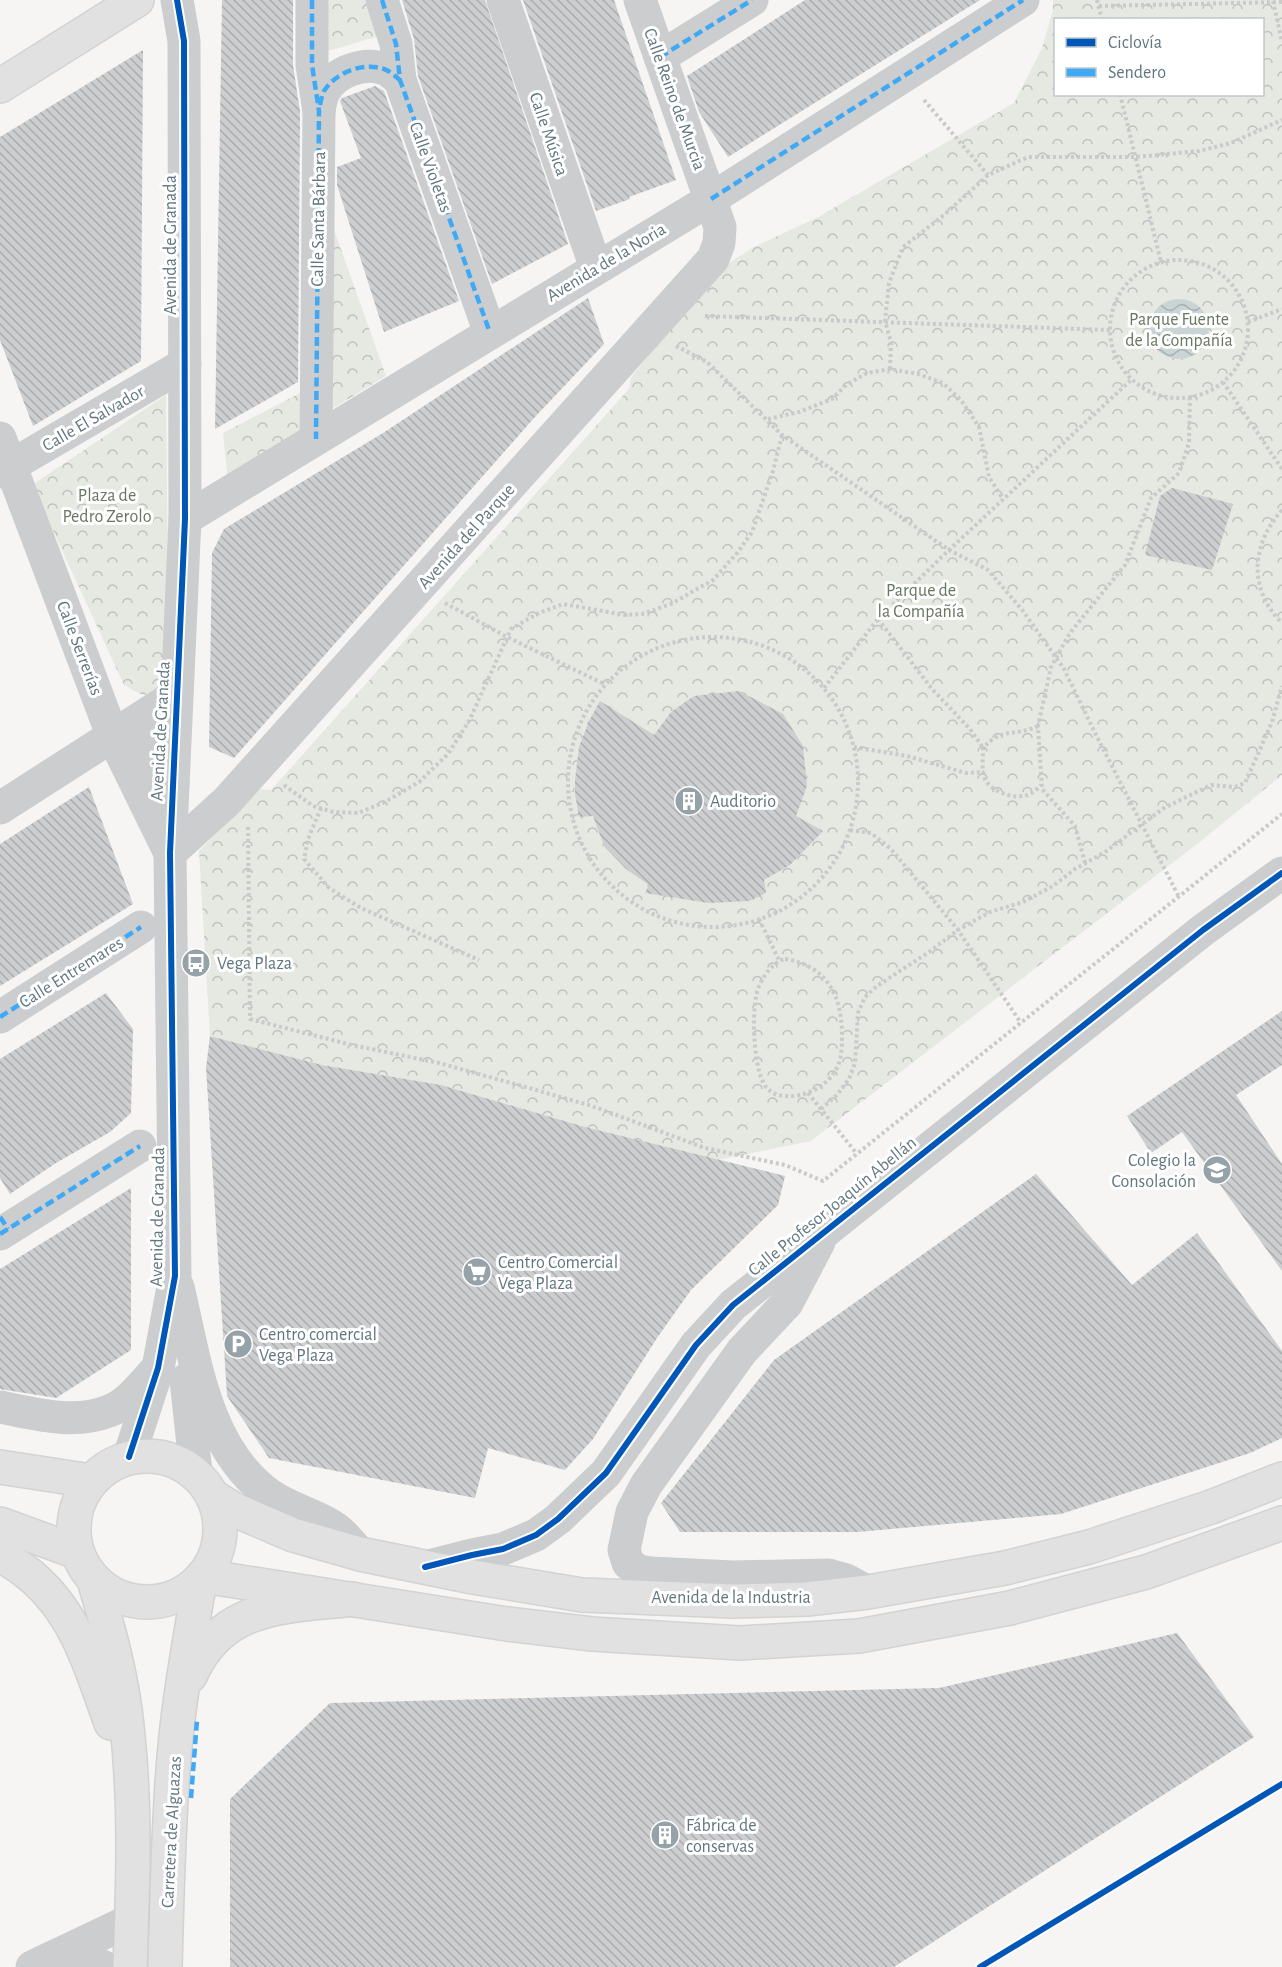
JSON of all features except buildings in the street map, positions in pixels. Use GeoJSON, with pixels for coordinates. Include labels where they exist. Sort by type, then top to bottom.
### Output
{"type":"FeatureCollection","features":[{"type":"Feature","properties":{"kind":"main road"},"geometry":{"type":"LineString","coordinates":[[0,86],[136,0]]}},
{"type":"Feature","properties":{"kind":"main road"},"geometry":{"type":"LineString","coordinates":[[147,1455],[165,1457],[181,1463],[205,1485],[219,1513],[221,1530],[219,1546],[213,1562],[201,1578],[179,1596],[143,1603],[125,1599],[94,1580],[84,1567],[77,1552],[74,1533],[75,1515],[81,1497],[91,1481],[114,1462],[147,1455]]}},
{"type":"Feature","properties":{"kind":"main road"},"geometry":{"type":"LineString","coordinates":[[0,1467],[91,1481]]}},
{"type":"Feature","properties":{"kind":"main road","name":"Avenida de la Industria"},"geometry":{"type":"LineString","coordinates":[[205,1485],[235,1510],[293,1534],[360,1554],[473,1577],[582,1595],[733,1601],[807,1599],[868,1592],[1005,1568],[1089,1547],[1211,1507],[1282,1479]]}},
{"type":"Feature","properties":{"kind":"main road"},"geometry":{"type":"LineString","coordinates":[[201,1578],[353,1599],[507,1624],[591,1634],[740,1643],[859,1635],[1010,1608],[1146,1572],[1282,1523]]}},
{"type":"Feature","properties":{"kind":"main road"},"geometry":{"type":"LineString","coordinates":[[0,1524],[77,1552]]}},
{"type":"Feature","properties":{"kind":"main road"},"geometry":{"type":"LineString","coordinates":[[0,1555],[18,1564],[40,1584],[56,1601],[73,1625],[87,1653],[131,1776]]}},
{"type":"Feature","properties":{"kind":"main road"},"geometry":{"type":"LineString","coordinates":[[181,1697],[201,1578]]}},
{"type":"Feature","properties":{"kind":"main road"},"geometry":{"type":"LineString","coordinates":[[94,1580],[118,1671],[127,1724],[134,1872],[130,1967]]}},
{"type":"Feature","properties":{"kind":"main road"},"geometry":{"type":"LineString","coordinates":[[181,1697],[197,1660],[217,1634],[239,1619],[267,1610],[353,1599]]}},
{"type":"Feature","properties":{"kind":"main road","name":"Carretera de Alguazas"},"geometry":{"type":"LineString","coordinates":[[165,1967],[170,1821],[181,1697]]}},
{"type":"Feature","properties":{"kind":"street","name":"Avenida de Granada"},"geometry":{"type":"LineString","coordinates":[[129,1457],[158,1368],[175,1276],[170,853],[185,519],[184,41],[177,0]]}},
{"type":"Feature","properties":{"kind":"street","name":"Calle Santa Bárbara"},"geometry":{"type":"LineString","coordinates":[[312,0],[312,66],[318,111],[316,439]]}},
{"type":"Feature","properties":{"kind":"street","name":"Calle Violetas"},"geometry":{"type":"LineString","coordinates":[[382,0],[396,44],[400,80],[490,333]]}},
{"type":"Feature","properties":{"kind":"street","name":"Calle Música"},"geometry":{"type":"LineString","coordinates":[[503,0],[596,268]]}},
{"type":"Feature","properties":{"kind":"street","name":"Calle Reino de Murcia"},"geometry":{"type":"LineString","coordinates":[[640,0],[711,198]]}},
{"type":"Feature","properties":{"kind":"street"},"geometry":{"type":"LineString","coordinates":[[660,57],[752,0]]}},
{"type":"Feature","properties":{"kind":"street","name":"Avenida de la Noria"},"geometry":{"type":"LineString","coordinates":[[185,519],[711,198],[1023,0]]}},
{"type":"Feature","properties":{"kind":"street"},"geometry":{"type":"LineString","coordinates":[[318,111],[324,91],[338,76],[354,69],[371,66],[386,69],[400,80]]}},
{"type":"Feature","properties":{"kind":"street","name":"Avenida del Parque"},"geometry":{"type":"LineString","coordinates":[[170,853],[227,801],[713,259],[719,243],[720,227],[711,198]]}},
{"type":"Feature","properties":{"kind":"street","name":"Calle El Salvador"},"geometry":{"type":"LineString","coordinates":[[4,459],[185,364]]}},
{"type":"Feature","properties":{"kind":"street","name":"Calle Serrerías"},"geometry":{"type":"LineString","coordinates":[[4,459],[113,736],[170,853]]}},
{"type":"Feature","properties":{"kind":"street"},"geometry":{"type":"LineString","coordinates":[[0,808],[164,703],[177,691]]}},
{"type":"Feature","properties":{"kind":"street"},"geometry":{"type":"LineString","coordinates":[[113,736],[135,740],[150,751],[173,784]]}},
{"type":"Feature","properties":{"kind":"street","name":"Calle Profesor Joaquín Abellán"},"geometry":{"type":"LineString","coordinates":[[425,1567],[503,1549],[536,1535],[558,1519],[606,1473],[696,1344],[733,1305],[1203,930],[1282,873]]}},
{"type":"Feature","properties":{"kind":"street","name":"Calle Entremares"},"geometry":{"type":"LineString","coordinates":[[0,1017],[141,927]]}},
{"type":"Feature","properties":{"kind":"street"},"geometry":{"type":"LineString","coordinates":[[3,1227],[140,1146]]}},
{"type":"Feature","properties":{"kind":"street"},"geometry":{"type":"LineString","coordinates":[[825,1230],[787,1303],[742,1351],[646,1485],[632,1512],[624,1550],[628,1563],[638,1570],[651,1573],[733,1577],[828,1575],[846,1580],[868,1592]]}},
{"type":"Feature","properties":{"kind":"street","name":"Calle Profesor Joaquín Abellán"},"geometry":{"type":"LineString","coordinates":[[774,1271],[784,1284],[787,1303]]}},
{"type":"Feature","properties":{"kind":"street"},"geometry":{"type":"LineString","coordinates":[[175,1276],[205,1485]]}},
{"type":"Feature","properties":{"kind":"street"},"geometry":{"type":"LineString","coordinates":[[175,1276],[207,1404],[222,1437],[243,1469],[270,1495],[328,1523],[342,1533],[360,1554]]}},
{"type":"Feature","properties":{"kind":"street"},"geometry":{"type":"LineString","coordinates":[[0,1407],[54,1417],[76,1418],[111,1411],[134,1394],[158,1368]]}},
{"type":"Feature","properties":{"kind":"street"},"geometry":{"type":"LineString","coordinates":[[648,1411],[683,1434]]}},
{"type":"Feature","properties":{"kind":"street"},"geometry":{"type":"LineString","coordinates":[[629,1438],[663,1462]]}},
{"type":"Feature","properties":{"kind":"street"},"geometry":{"type":"LineString","coordinates":[[38,1964],[167,1903]]}},
{"type":"Feature","properties":{"kind":"street"},"geometry":{"type":"LineString","coordinates":[[38,1964],[76,1960],[95,1962],[104,1967]]}},
{"type":"Feature","properties":{"kind":"path"},"geometry":{"type":"LineString","coordinates":[[1097,0],[1102,18]]}},
{"type":"Feature","properties":{"kind":"path"},"geometry":{"type":"LineString","coordinates":[[1273,1],[1282,42]]}},
{"type":"Feature","properties":{"kind":"path"},"geometry":{"type":"LineString","coordinates":[[1099,6],[1282,2]]}},
{"type":"Feature","properties":{"kind":"path"},"geometry":{"type":"LineString","coordinates":[[903,76],[987,175]]}},
{"type":"Feature","properties":{"kind":"path"},"geometry":{"type":"LineString","coordinates":[[1120,96],[1161,262]]}},
{"type":"Feature","properties":{"kind":"path"},"geometry":{"type":"LineString","coordinates":[[890,369],[891,342],[885,321],[889,283],[903,247],[944,215],[987,175],[1028,156],[1135,157],[1199,151],[1231,142],[1282,120]]}},
{"type":"Feature","properties":{"kind":"path"},"geometry":{"type":"LineString","coordinates":[[1180,260],[1200,263],[1218,272],[1233,286],[1243,303],[1248,322],[1247,339],[1234,370],[1223,382],[1202,394],[1190,397],[1169,397],[1149,391],[1132,379],[1120,365],[1112,348],[1110,330],[1112,312],[1119,295],[1130,280],[1144,269],[1161,262],[1180,260]]}},
{"type":"Feature","properties":{"kind":"path"},"geometry":{"type":"LineString","coordinates":[[674,304],[708,317],[1110,330]]}},
{"type":"Feature","properties":{"kind":"path"},"geometry":{"type":"LineString","coordinates":[[1248,322],[1282,309]]}},
{"type":"Feature","properties":{"kind":"path"},"geometry":{"type":"LineString","coordinates":[[649,332],[707,362],[782,435],[949,550],[988,570],[1023,611],[1064,669],[1179,897]]}},
{"type":"Feature","properties":{"kind":"path"},"geometry":{"type":"LineString","coordinates":[[767,420],[799,412],[832,399],[846,385],[867,373],[890,369],[918,374],[943,383],[961,400],[979,426],[989,477],[1003,499]]}},
{"type":"Feature","properties":{"kind":"path"},"geometry":{"type":"LineString","coordinates":[[824,688],[878,619],[1132,379]]}},
{"type":"Feature","properties":{"kind":"path"},"geometry":{"type":"LineString","coordinates":[[1223,382],[1282,469]]}},
{"type":"Feature","properties":{"kind":"path"},"geometry":{"type":"LineString","coordinates":[[1085,863],[1075,826],[1042,789],[1038,726],[1051,667],[1070,633],[1125,565],[1151,498],[1179,473],[1189,443],[1190,397]]}},
{"type":"Feature","properties":{"kind":"path"},"geometry":{"type":"LineString","coordinates":[[782,435],[773,471],[752,532],[713,580],[671,604],[642,614],[625,615],[563,604],[539,613],[511,629],[469,721],[448,754],[419,782],[386,802],[358,813],[333,812],[313,806],[253,772],[250,1019],[352,1045],[440,1063],[522,1086],[592,1106],[705,1148],[785,1165],[823,1181],[1282,814]]}},
{"type":"Feature","properties":{"kind":"path"},"geometry":{"type":"LineString","coordinates":[[1282,510],[1271,522],[1262,539],[1258,558],[1258,578],[1263,597],[1273,614],[1282,623]]}},
{"type":"Feature","properties":{"kind":"path"},"geometry":{"type":"LineString","coordinates":[[418,589],[507,637],[605,684]]}},
{"type":"Feature","properties":{"kind":"path"},"geometry":{"type":"LineString","coordinates":[[878,619],[932,689],[970,729],[983,748],[986,781],[998,791],[1013,796],[1028,795],[1042,784]]}},
{"type":"Feature","properties":{"kind":"path"},"geometry":{"type":"LineString","coordinates":[[716,636],[756,642],[794,660],[824,688],[842,716],[854,747],[857,784],[850,830],[836,859],[815,885],[789,905],[759,919],[726,927],[714,927],[691,926],[658,916],[627,900],[602,876],[583,847],[571,814],[567,780],[572,745],[585,712],[605,684],[636,657],[675,641],[716,636]]}},
{"type":"Feature","properties":{"kind":"path"},"geometry":{"type":"LineString","coordinates":[[821,1109],[837,1095],[849,1079],[855,1063],[858,1012],[865,997],[877,986],[958,930],[990,912],[1023,902],[1053,886],[1105,852],[1164,808],[1211,785],[1235,787],[1245,783],[1272,722],[1282,686]]}},
{"type":"Feature","properties":{"kind":"path"},"geometry":{"type":"LineString","coordinates":[[983,748],[989,741],[1001,734],[1029,731],[1038,726]]}},
{"type":"Feature","properties":{"kind":"path"},"geometry":{"type":"LineString","coordinates":[[854,747],[907,756],[966,773],[984,772]]}},
{"type":"Feature","properties":{"kind":"path"},"geometry":{"type":"LineString","coordinates":[[321,808],[308,839],[304,859],[330,888],[361,908],[479,960]]}},
{"type":"Feature","properties":{"kind":"path"},"geometry":{"type":"LineString","coordinates":[[850,830],[871,833],[891,849],[958,930],[1021,1023]]}},
{"type":"Feature","properties":{"kind":"path"},"geometry":{"type":"LineString","coordinates":[[759,919],[779,960]]}},
{"type":"Feature","properties":{"kind":"path"},"geometry":{"type":"LineString","coordinates":[[779,960],[802,961],[829,983],[838,1000],[843,1048],[839,1064],[831,1077],[818,1090],[797,1096],[770,1092],[763,1084],[758,1067],[755,1043],[756,997],[761,981],[779,960]]}},
{"type":"Feature","properties":{"kind":"path"},"geometry":{"type":"LineString","coordinates":[[808,1093],[857,1154]]}},
{"type":"Feature","properties":{"kind":"green space"},"geometry":{"type":"Polygon","coordinates":[[[317,0],[373,0],[385,36],[317,53],[317,0]]]}},
{"type":"Feature","properties":{"kind":"green space","name":"Parque de la Compañía"},"geometry":{"type":"Polygon","coordinates":[[[1053,0],[1282,0],[1282,775],[1201,841],[811,1141],[718,1160],[585,1127],[441,1085],[322,1065],[210,1036],[199,851],[259,789],[271,790],[629,389],[631,377],[721,268],[752,248],[818,217],[1014,103],[1042,48],[1053,10],[1053,0]]]}},
{"type":"Feature","properties":{"kind":"green space"},"geometry":{"type":"Polygon","coordinates":[[[327,210],[386,376],[327,412],[327,210]]]}},
{"type":"Feature","properties":{"kind":"green space"},"geometry":{"type":"Polygon","coordinates":[[[302,392],[299,441],[228,481],[223,433],[302,392]]]}},
{"type":"Feature","properties":{"kind":"green space","name":"Plaza de Pedro Zerolo"},"geometry":{"type":"Polygon","coordinates":[[[166,395],[169,679],[157,690],[143,695],[124,685],[32,485],[166,395]]]}},
{"type":"Feature","properties":{"kind":"water"},"geometry":{"type":"Polygon","coordinates":[[[1179,299],[1200,308],[1209,329],[1200,350],[1179,359],[1158,350],[1149,329],[1158,308],[1179,299]]]}},
{"type":"Feature","properties":{"kind":"marked path"},"geometry":{"type":"LineString","coordinates":[[312,0],[312,65],[319,111],[316,439]]}},
{"type":"Feature","properties":{"kind":"marked path"},"geometry":{"type":"LineString","coordinates":[[382,0],[396,44],[400,80],[490,333]]}},
{"type":"Feature","properties":{"kind":"marked path"},"geometry":{"type":"LineString","coordinates":[[660,57],[752,0]]}},
{"type":"Feature","properties":{"kind":"marked path"},"geometry":{"type":"LineString","coordinates":[[711,199],[1023,0]]}},
{"type":"Feature","properties":{"kind":"marked path"},"geometry":{"type":"LineString","coordinates":[[320,105],[323,93],[329,84],[351,70],[376,67],[388,71],[400,80]]}},
{"type":"Feature","properties":{"kind":"marked path"},"geometry":{"type":"LineString","coordinates":[[0,1017],[141,927]]}},
{"type":"Feature","properties":{"kind":"marked path"},"geometry":{"type":"LineString","coordinates":[[0,1234],[140,1146]]}},
{"type":"Feature","properties":{"kind":"marked path"},"geometry":{"type":"LineString","coordinates":[[0,1217],[8,1229]]}},
{"type":"Feature","properties":{"kind":"marked path"},"geometry":{"type":"LineString","coordinates":[[191,1798],[197,1720]]}},
{"type":"Feature","properties":{"kind":"cycle path"},"geometry":{"type":"LineString","coordinates":[[129,1457],[158,1368],[175,1276],[170,853],[185,519],[184,41],[177,0]]}},
{"type":"Feature","properties":{"kind":"cycle path"},"geometry":{"type":"LineString","coordinates":[[425,1567],[503,1549],[536,1535],[558,1519],[606,1473],[696,1345],[733,1305],[1203,930],[1282,873]]}},
{"type":"Feature","properties":{"kind":"cycle path"},"geometry":{"type":"LineString","coordinates":[[980,1967],[1282,1784]]}},
{"type":"Feature","properties":{"kind":"place","name":"Auditorio"},"geometry":{"type":"Point","coordinates":[689,801]}},
{"type":"Feature","properties":{"kind":"place","name":"Vega Plaza"},"geometry":{"type":"Point","coordinates":[196,963]}},
{"type":"Feature","properties":{"kind":"place","name":"Colegio la Consolación"},"geometry":{"type":"Point","coordinates":[1217,1170]}},
{"type":"Feature","properties":{"kind":"place","name":"Centro Comercial Vega Plaza"},"geometry":{"type":"Point","coordinates":[477,1272]}},
{"type":"Feature","properties":{"kind":"place","name":"Centro comercial Vega Plaza"},"geometry":{"type":"Point","coordinates":[238,1344]}},
{"type":"Feature","properties":{"kind":"place","name":"Fábrica de conservas"},"geometry":{"type":"Point","coordinates":[665,1835]}},
{"type":"Feature","properties":{"kind":"park label","name":"Parque Fuente de la Compañía"},"geometry":{"type":"Point","coordinates":[1179,329]}}]}
